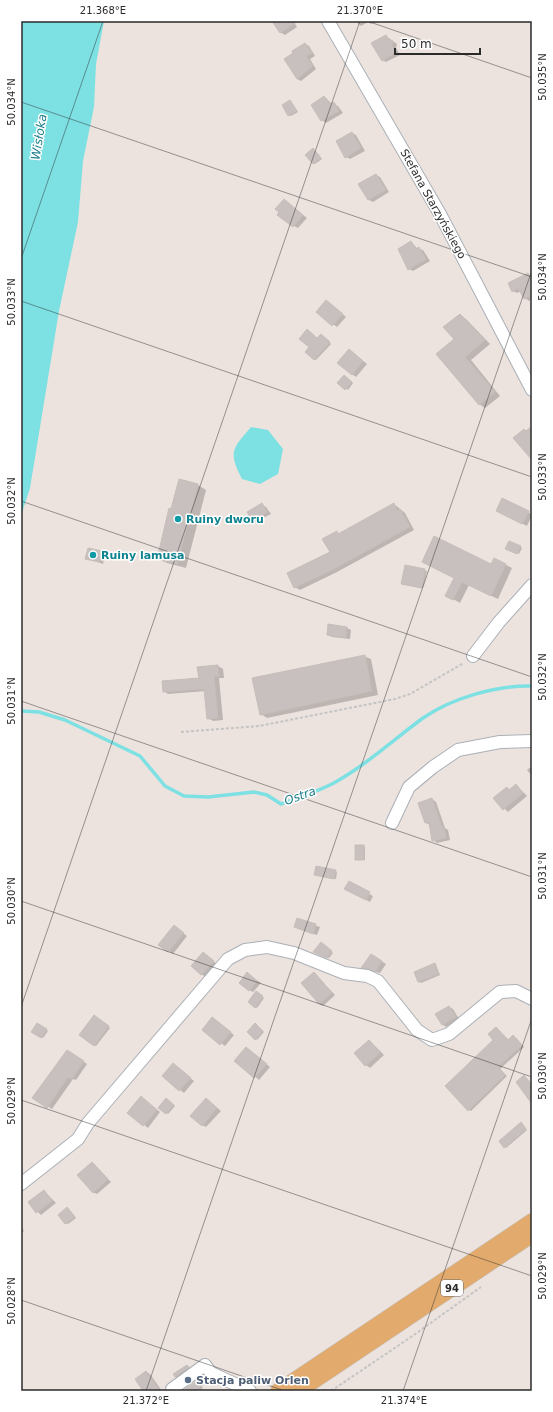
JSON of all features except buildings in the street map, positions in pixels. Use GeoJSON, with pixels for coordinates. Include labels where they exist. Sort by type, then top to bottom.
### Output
{"type":"FeatureCollection","features":[{"type":"Feature","properties":{"kind":"main road","name":"94"},"geometry":{"type":"LineString","coordinates":[[278,1391],[532,1221]]}},
{"type":"Feature","properties":{"kind":"main road","name":"94"},"geometry":{"type":"LineString","coordinates":[[299,1391],[532,1235]]}},
{"type":"Feature","properties":{"kind":"street","name":"Stefana Starzyńskiego"},"geometry":{"type":"LineString","coordinates":[[328,21],[440,214],[531,383]]}},
{"type":"Feature","properties":{"kind":"street"},"geometry":{"type":"LineString","coordinates":[[474,656],[499,622],[532,585]]}},
{"type":"Feature","properties":{"kind":"street"},"geometry":{"type":"LineString","coordinates":[[392,823],[409,787],[458,750],[500,742],[532,741]]}},
{"type":"Feature","properties":{"kind":"street"},"geometry":{"type":"LineString","coordinates":[[21,1184],[78,1139],[88,1122],[228,959],[245,950],[267,947],[287,951],[344,973],[367,976],[378,980],[417,1030],[432,1040],[449,1034],[500,992],[516,991],[532,999]]}},
{"type":"Feature","properties":{"kind":"street"},"geometry":{"type":"LineString","coordinates":[[172,1391],[172,1389],[205,1365],[212,1373],[250,1391]]}},
{"type":"Feature","properties":{"kind":"path"},"geometry":{"type":"LineString","coordinates":[[181,732],[259,726],[395,699],[410,694],[474,656]]}},
{"type":"Feature","properties":{"kind":"path"},"geometry":{"type":"LineString","coordinates":[[331,1391],[411,1337],[485,1283]]}},
{"type":"Feature","properties":{"kind":"water","name":"Wisłoka"},"geometry":{"type":"Polygon","coordinates":[[[21,21],[104,21],[96,64],[94,107],[83,161],[78,222],[59,311],[30,488],[21,516],[21,21]]]}},
{"type":"Feature","properties":{"kind":"water"},"geometry":{"type":"Polygon","coordinates":[[[251,427],[268,430],[283,449],[278,474],[260,484],[242,479],[235,463],[234,451],[236,446],[251,427]]]}},
{"type":"Feature","properties":{"kind":"waterway","name":"Ostra"},"geometry":{"type":"LineString","coordinates":[[21,711],[39,712],[65,720],[140,756],[165,786],[184,796],[208,797],[254,792],[267,795],[281,804],[320,790],[344,777],[423,718],[447,704],[490,690],[518,686],[532,686]]}},
{"type":"Feature","properties":{"kind":"place","name":"Ruiny dworu"},"geometry":{"type":"Point","coordinates":[178,519]}},
{"type":"Feature","properties":{"kind":"place","name":"Ruiny lamusa"},"geometry":{"type":"Point","coordinates":[93,555]}},
{"type":"Feature","properties":{"kind":"place","name":"Stacja paliw Orlen"},"geometry":{"type":"Point","coordinates":[188,1380]}}]}
